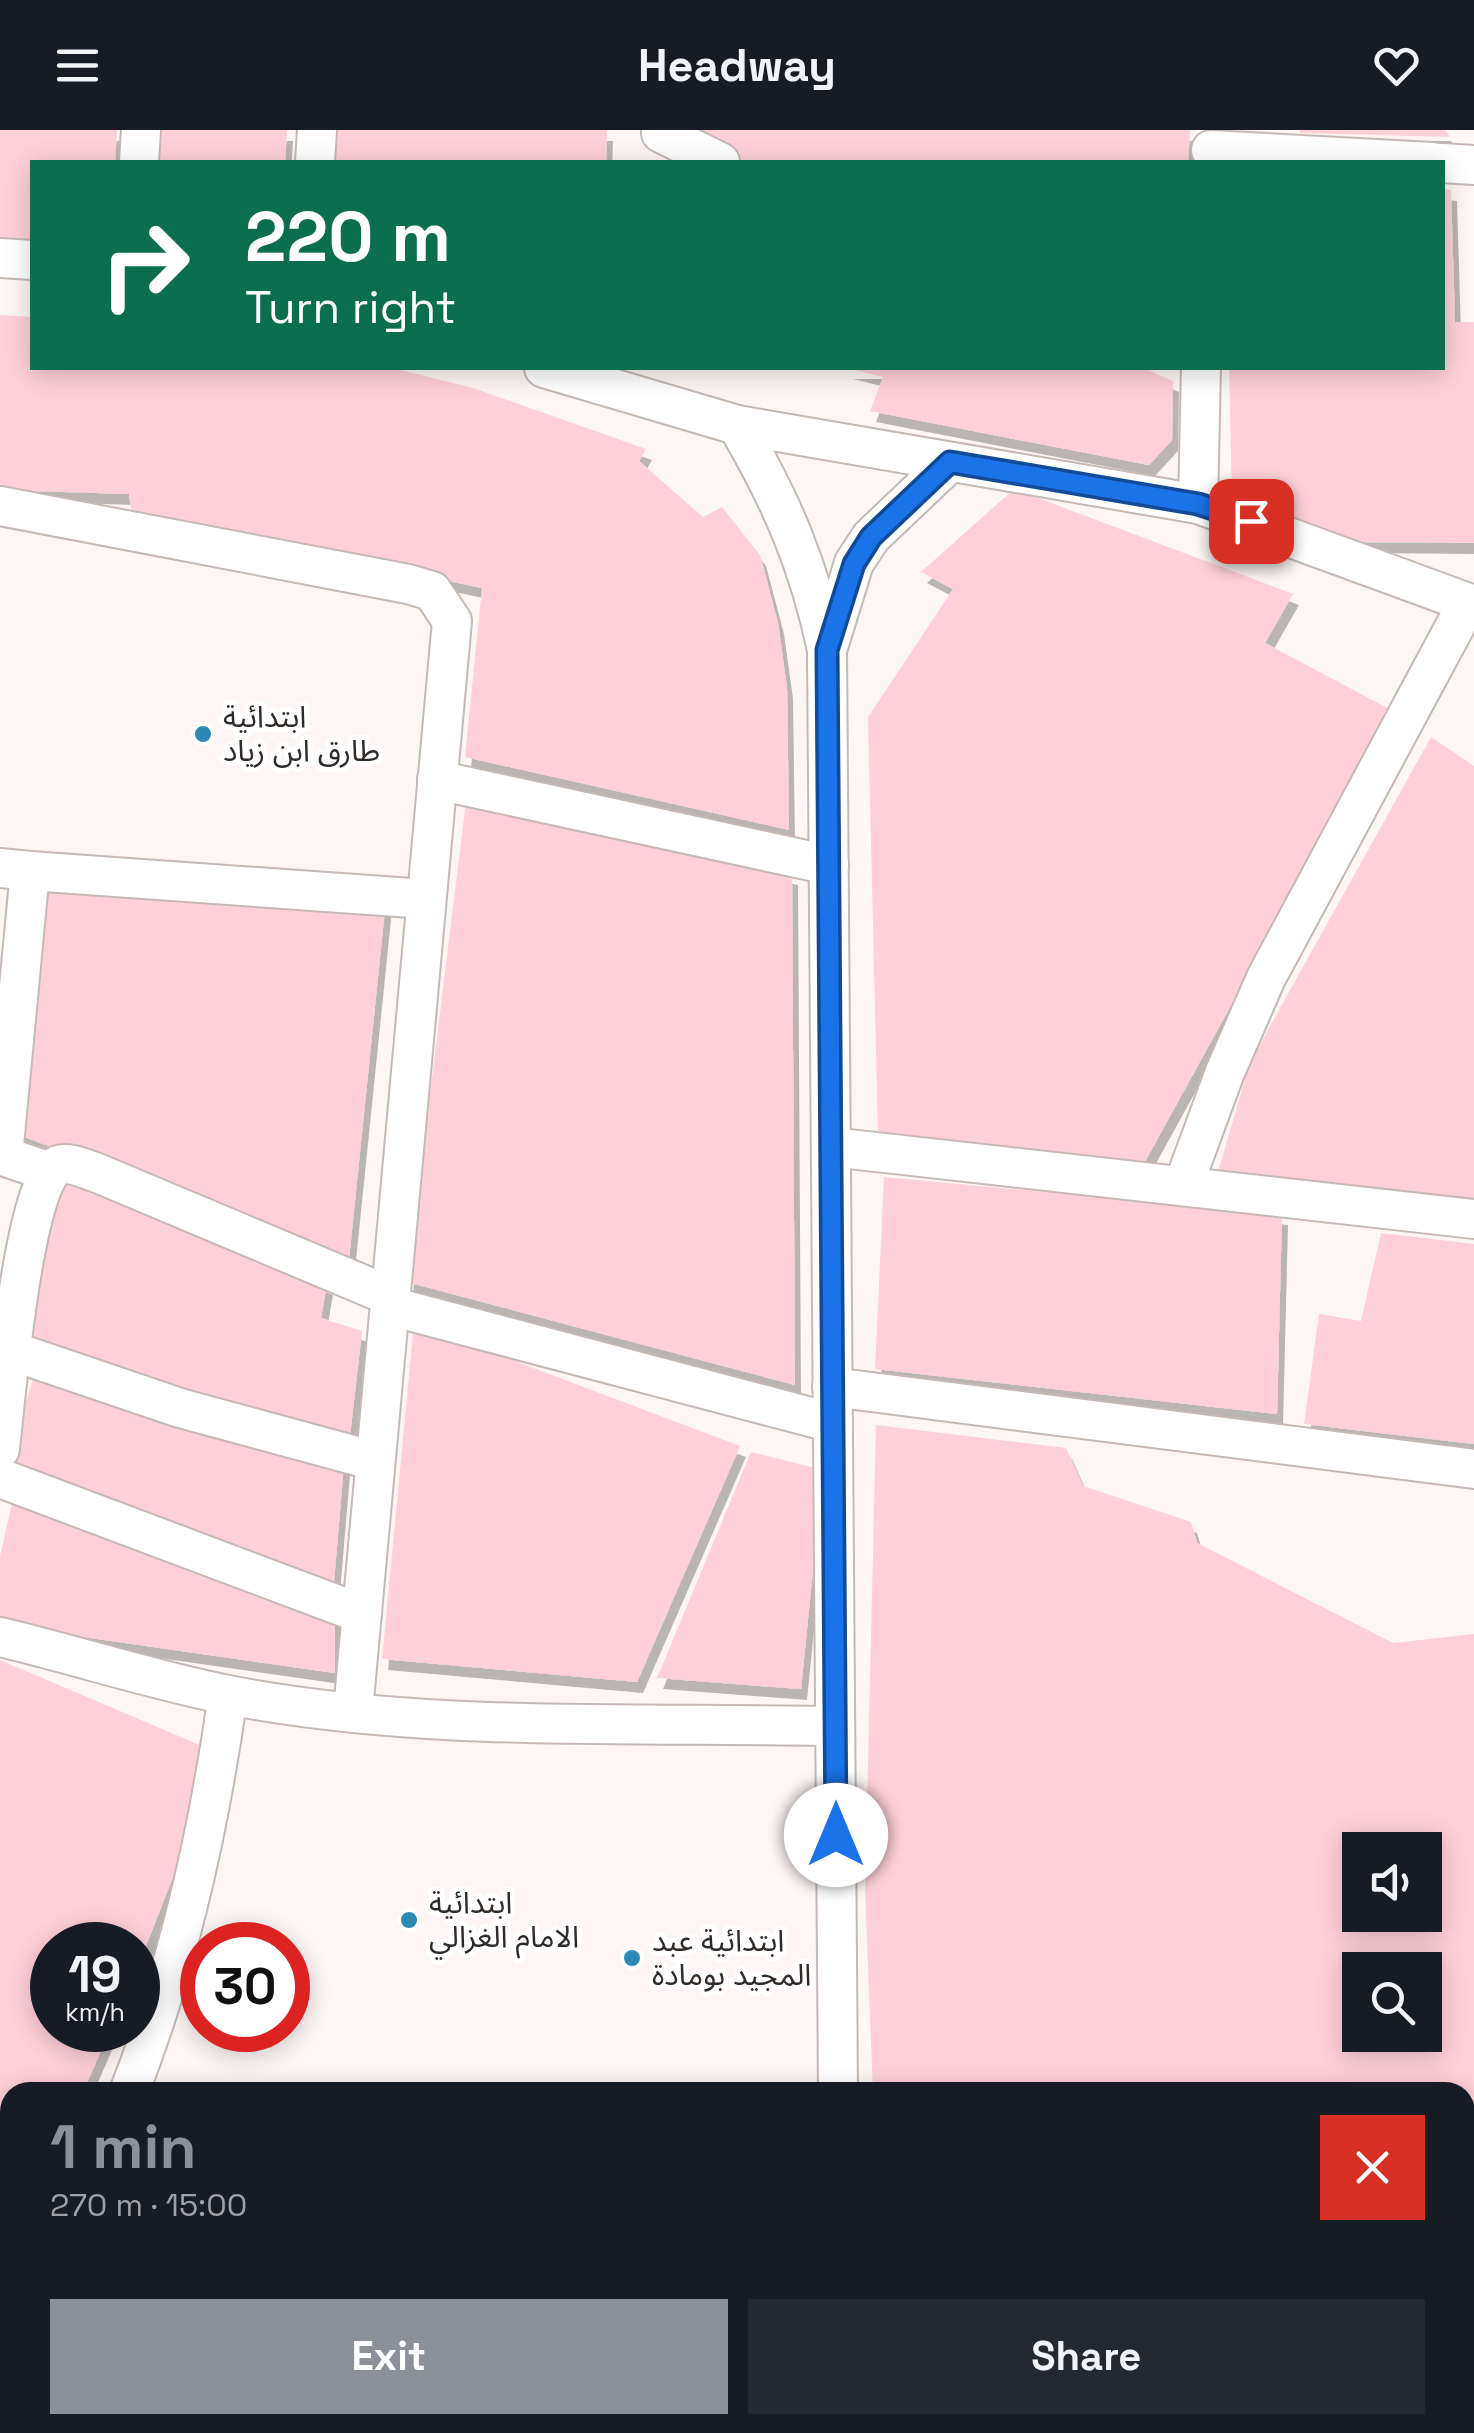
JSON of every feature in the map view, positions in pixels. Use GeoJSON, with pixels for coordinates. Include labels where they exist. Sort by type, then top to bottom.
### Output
{"type":"FeatureCollection","features":[{"type":"Feature","properties":{"kind":"street"},"geometry":{"type":"LineString","coordinates":[[139,160],[141,130]]}},
{"type":"Feature","properties":{"kind":"street"},"geometry":{"type":"LineString","coordinates":[[316,160],[317,130]]}},
{"type":"Feature","properties":{"kind":"street"},"geometry":{"type":"LineString","coordinates":[[659,142],[714,160]]}},
{"type":"Feature","properties":{"kind":"street"},"geometry":{"type":"LineString","coordinates":[[1211,148],[1400,160]]}},
{"type":"Feature","properties":{"kind":"street"},"geometry":{"type":"LineString","coordinates":[[1445,163],[1474,165]]}},
{"type":"Feature","properties":{"kind":"street"},"geometry":{"type":"LineString","coordinates":[[0,258],[30,260]]}},
{"type":"Feature","properties":{"kind":"street"},"geometry":{"type":"LineString","coordinates":[[560,370],[617,377],[736,425],[1198,504],[1471,604],[1266,978],[1225,1072],[1183,1186]]}},
{"type":"Feature","properties":{"kind":"street"},"geometry":{"type":"LineString","coordinates":[[1196,370],[1198,504]]}},
{"type":"Feature","properties":{"kind":"street"},"geometry":{"type":"LineString","coordinates":[[736,425],[782,502],[814,586],[827,650],[838,2082]]}},
{"type":"Feature","properties":{"kind":"street"},"geometry":{"type":"LineString","coordinates":[[827,650],[854,564],[871,537],[950,462]]}},
{"type":"Feature","properties":{"kind":"street"},"geometry":{"type":"LineString","coordinates":[[0,506],[432,591],[452,621],[353,1711]]}},
{"type":"Feature","properties":{"kind":"street"},"geometry":{"type":"LineString","coordinates":[[437,780],[829,865]]}},
{"type":"Feature","properties":{"kind":"street"},"geometry":{"type":"LineString","coordinates":[[50,1172],[2,1156],[15,869],[426,899]]}},
{"type":"Feature","properties":{"kind":"street"},"geometry":{"type":"LineString","coordinates":[[830,1147],[1474,1219]]}},
{"type":"Feature","properties":{"kind":"street"},"geometry":{"type":"LineString","coordinates":[[0,1449],[9,1350],[24,1255],[50,1172],[64,1163],[95,1172],[390,1301],[833,1405],[1474,1469]]}},
{"type":"Feature","properties":{"kind":"street"},"geometry":{"type":"LineString","coordinates":[[9,1350],[180,1408],[376,1461]]}},
{"type":"Feature","properties":{"kind":"street"},"geometry":{"type":"LineString","coordinates":[[0,1478],[362,1614]]}},
{"type":"Feature","properties":{"kind":"street"},"geometry":{"type":"LineString","coordinates":[[0,1637],[228,1695],[353,1711],[426,1718],[835,1726]]}},
{"type":"Feature","properties":{"kind":"street"},"geometry":{"type":"LineString","coordinates":[[133,2082],[177,1956],[228,1695]]}},
{"type":"Feature","properties":{"kind":"building"},"geometry":{"type":"Polygon","coordinates":[[[0,130],[117,130],[115,160],[30,160],[30,242],[0,239],[0,130]]]}},
{"type":"Feature","properties":{"kind":"building"},"geometry":{"type":"Polygon","coordinates":[[[155,130],[287,130],[285,160],[152,160],[155,130]]]}},
{"type":"Feature","properties":{"kind":"building"},"geometry":{"type":"Polygon","coordinates":[[[336,130],[607,130],[606,160],[335,160],[336,130]]]}},
{"type":"Feature","properties":{"kind":"building"},"geometry":{"type":"Polygon","coordinates":[[[691,130],[1190,130],[1188,160],[735,160],[691,130]]]}},
{"type":"Feature","properties":{"kind":"building"},"geometry":{"type":"Polygon","coordinates":[[[1445,130],[1450,137],[1300,133],[1445,130]]]}},
{"type":"Feature","properties":{"kind":"building"},"geometry":{"type":"Polygon","coordinates":[[[1445,189],[1451,190],[1455,322],[1474,322],[1474,543],[1360,542],[1232,499],[1229,370],[1445,370],[1445,189]]]}},
{"type":"Feature","properties":{"kind":"building"},"geometry":{"type":"Polygon","coordinates":[[[0,315],[30,317],[30,370],[401,370],[473,388],[646,449],[639,461],[703,517],[722,507],[760,555],[778,623],[787,688],[789,830],[465,757],[482,588],[259,541],[133,521],[129,494],[0,490],[0,315]]]}},
{"type":"Feature","properties":{"kind":"building"},"geometry":{"type":"Polygon","coordinates":[[[855,370],[1148,370],[1173,381],[1172,440],[1149,465],[870,411],[883,377],[855,370]]]}},
{"type":"Feature","properties":{"kind":"building"},"geometry":{"type":"Polygon","coordinates":[[[1014,489],[1293,594],[1265,643],[1393,711],[1142,1167],[878,1135],[868,717],[953,589],[921,572],[1014,489]]]}},
{"type":"Feature","properties":{"kind":"building"},"geometry":{"type":"Polygon","coordinates":[[[1431,737],[1474,766],[1474,1201],[1218,1172],[1250,1062],[1431,737]]]}},
{"type":"Feature","properties":{"kind":"building"},"geometry":{"type":"Polygon","coordinates":[[[466,801],[792,874],[795,1385],[407,1282],[466,801]]]}},
{"type":"Feature","properties":{"kind":"building"},"geometry":{"type":"Polygon","coordinates":[[[30,871],[386,899],[349,1259],[14,1133],[30,871]]]}},
{"type":"Feature","properties":{"kind":"building"},"geometry":{"type":"Polygon","coordinates":[[[884,1177],[1282,1214],[1277,1414],[875,1369],[884,1177]]]}},
{"type":"Feature","properties":{"kind":"building"},"geometry":{"type":"Polygon","coordinates":[[[65,1178],[327,1284],[321,1318],[362,1331],[349,1444],[14,1335],[65,1178]]]}},
{"type":"Feature","properties":{"kind":"building"},"geometry":{"type":"Polygon","coordinates":[[[1381,1233],[1474,1244],[1474,1444],[1304,1424],[1319,1314],[1361,1321],[1381,1233]]]}},
{"type":"Feature","properties":{"kind":"building"},"geometry":{"type":"Polygon","coordinates":[[[414,1323],[740,1446],[637,1682],[382,1659],[414,1323]]]}},
{"type":"Feature","properties":{"kind":"building"},"geometry":{"type":"Polygon","coordinates":[[[36,1370],[344,1464],[333,1593],[240,1560],[192,1528],[7,1460],[36,1370]]]}},
{"type":"Feature","properties":{"kind":"building"},"geometry":{"type":"Polygon","coordinates":[[[876,1425],[1066,1448],[1083,1486],[1191,1522],[1197,1543],[1393,1643],[1474,1634],[1474,2082],[873,2082],[865,1891],[876,1425]]]}},
{"type":"Feature","properties":{"kind":"building"},"geometry":{"type":"Polygon","coordinates":[[[751,1452],[823,1470],[801,1689],[657,1678],[751,1452]]]}},
{"type":"Feature","properties":{"kind":"building"},"geometry":{"type":"Polygon","coordinates":[[[14,1495],[335,1612],[335,1673],[0,1625],[0,1556],[14,1495]]]}},
{"type":"Feature","properties":{"kind":"building"},"geometry":{"type":"Polygon","coordinates":[[[0,1660],[202,1746],[197,1816],[155,1922],[30,1922],[30,2052],[100,2052],[87,2082],[0,2082],[0,1660]]]}},
{"type":"Feature","properties":{"kind":"place","name":"ابتدائية طارق ابن زياد"},"geometry":{"type":"Point","coordinates":[203,734]}},
{"type":"Feature","properties":{"kind":"place","name":"ابتدائية الامام الغزالي"},"geometry":{"type":"Point","coordinates":[409,1920]}},
{"type":"Feature","properties":{"kind":"place","name":"ابتدائية عبد المجيد بومادة"},"geometry":{"type":"Point","coordinates":[632,1958]}},
{"type":"Feature","properties":{"kind":"route"},"geometry":{"type":"LineString","coordinates":[[836,1835],[827,650],[854,564],[892,513],[950,462],[1198,504],[1251,521]]}}]}
